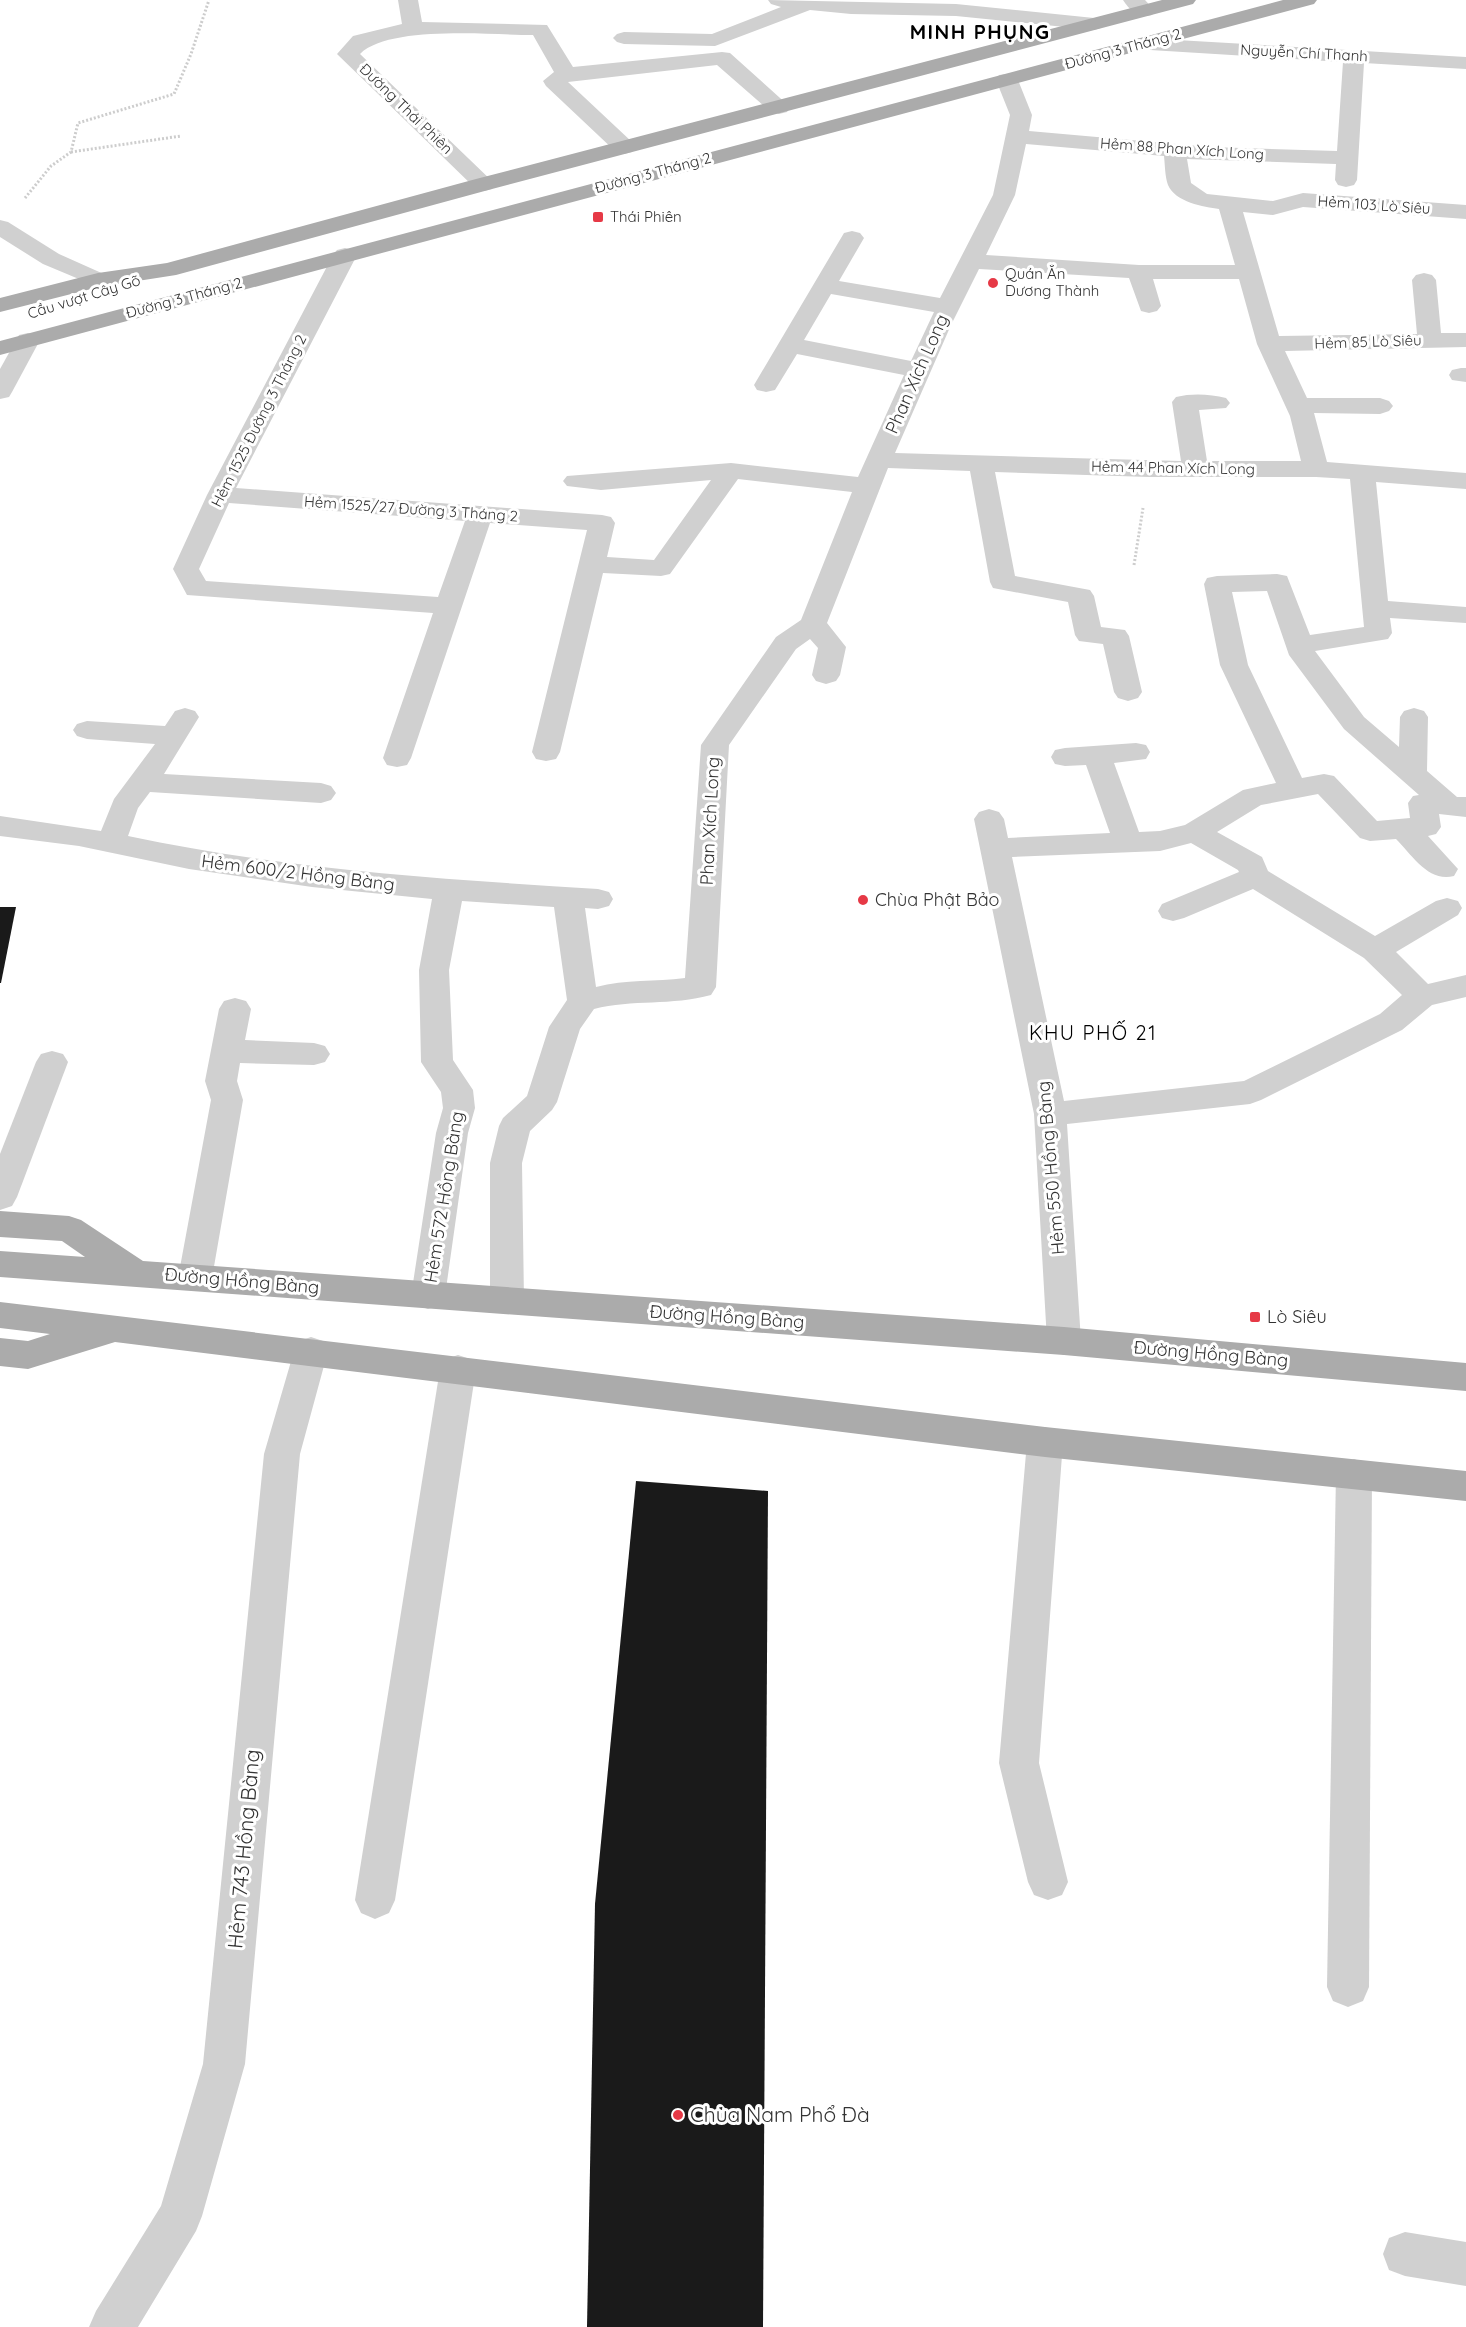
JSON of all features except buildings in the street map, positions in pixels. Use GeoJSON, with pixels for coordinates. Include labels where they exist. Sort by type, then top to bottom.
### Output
{"type":"FeatureCollection","features":[{"type":"Feature","properties":{"kind":"main road","name":"Đường 3 Tháng 2"},"geometry":{"type":"LineString","coordinates":[[168,270],[484,184],[1094,24],[1139,5],[1186,0]]}},
{"type":"Feature","properties":{"kind":"main road","name":"Đường 3 Tháng 2"},"geometry":{"type":"LineString","coordinates":[[0,348],[1307,0]]}},
{"type":"Feature","properties":{"kind":"main road","name":"Cầu vượt Cây Gõ"},"geometry":{"type":"LineString","coordinates":[[0,322],[104,286],[168,270]]}},
{"type":"Feature","properties":{"kind":"main road"},"geometry":{"type":"LineString","coordinates":[[0,305],[104,286]]}},
{"type":"Feature","properties":{"kind":"main road","name":"Đường Hồng Bàng"},"geometry":{"type":"LineString","coordinates":[[0,1224],[69,1229],[133,1272],[428,1296],[1064,1341],[1466,1377]]}},
{"type":"Feature","properties":{"kind":"main road"},"geometry":{"type":"LineString","coordinates":[[0,1264],[133,1272]]}},
{"type":"Feature","properties":{"kind":"main road"},"geometry":{"type":"LineString","coordinates":[[0,1315],[458,1369],[1045,1443],[1466,1486]]}},
{"type":"Feature","properties":{"kind":"main road"},"geometry":{"type":"LineString","coordinates":[[0,1352],[28,1355],[115,1328]]}},
{"type":"Feature","properties":{"kind":"street"},"geometry":{"type":"LineString","coordinates":[[408,0],[413,28],[540,29],[566,74]]}},
{"type":"Feature","properties":{"kind":"street"},"geometry":{"type":"LineString","coordinates":[[778,0],[851,8],[956,10],[1094,24]]}},
{"type":"Feature","properties":{"kind":"street"},"geometry":{"type":"LineString","coordinates":[[624,38],[715,40],[806,4]]}},
{"type":"Feature","properties":{"kind":"street","name":"Đường Thái Phiên"},"geometry":{"type":"LineString","coordinates":[[413,28],[361,40],[348,54],[484,184]]}},
{"type":"Feature","properties":{"kind":"street","name":"Nguyễn Chí Thanh"},"geometry":{"type":"LineString","coordinates":[[1142,44],[1466,63]]}},
{"type":"Feature","properties":{"kind":"street"},"geometry":{"type":"LineString","coordinates":[[1344,203],[1354,56]]}},
{"type":"Feature","properties":{"kind":"street"},"geometry":{"type":"LineString","coordinates":[[624,147],[554,81],[566,74],[722,58],[778,107]]}},
{"type":"Feature","properties":{"kind":"street","name":"Phan Xích Long"},"geometry":{"type":"LineString","coordinates":[[583,1001],[618,992],[658,993],[700,987],[715,745],[786,643],[813,624],[867,486],[948,307],[1004,195],[1020,115],[1007,80]]}},
{"type":"Feature","properties":{"kind":"street","name":"Hẻm 88 Phan Xích Long"},"geometry":{"type":"LineString","coordinates":[[1017,136],[1174,151],[1347,158]]}},
{"type":"Feature","properties":{"kind":"street","name":"Hẻm 103 Lò Siêu"},"geometry":{"type":"LineString","coordinates":[[1174,151],[1180,186],[1201,200],[1273,208],[1304,200],[1466,212]]}},
{"type":"Feature","properties":{"kind":"street"},"geometry":{"type":"LineString","coordinates":[[1229,204],[1269,344],[1298,405],[1316,469]]}},
{"type":"Feature","properties":{"kind":"street"},"geometry":{"type":"LineString","coordinates":[[0,227],[51,259],[104,286]]}},
{"type":"Feature","properties":{"kind":"street"},"geometry":{"type":"LineString","coordinates":[[766,385],[852,238]]}},
{"type":"Feature","properties":{"kind":"street","name":"Hẻm 1525 Đường 3 Tháng 2"},"geometry":{"type":"LineString","coordinates":[[345,255],[220,495],[186,569],[197,589],[448,606]]}},
{"type":"Feature","properties":{"kind":"street"},"geometry":{"type":"LineString","coordinates":[[970,261],[1139,272],[1248,272]]}},
{"type":"Feature","properties":{"kind":"street"},"geometry":{"type":"LineString","coordinates":[[1139,272],[1149,306]]}},
{"type":"Feature","properties":{"kind":"street"},"geometry":{"type":"LineString","coordinates":[[1424,280],[1430,340]]}},
{"type":"Feature","properties":{"kind":"street"},"geometry":{"type":"LineString","coordinates":[[825,286],[948,307]]}},
{"type":"Feature","properties":{"kind":"street"},"geometry":{"type":"LineString","coordinates":[[0,392],[28,340]]}},
{"type":"Feature","properties":{"kind":"street","name":"Hẻm 85 Lò Siêu"},"geometry":{"type":"LineString","coordinates":[[1269,344],[1466,340]]}},
{"type":"Feature","properties":{"kind":"street"},"geometry":{"type":"LineString","coordinates":[[790,345],[919,370]]}},
{"type":"Feature","properties":{"kind":"street"},"geometry":{"type":"LineString","coordinates":[[1195,469],[1185,402],[1218,403]]}},
{"type":"Feature","properties":{"kind":"street"},"geometry":{"type":"LineString","coordinates":[[1298,405],[1380,406]]}},
{"type":"Feature","properties":{"kind":"street","name":"Hẻm 44 Phan Xích Long"},"geometry":{"type":"LineString","coordinates":[[879,460],[1149,469],[1316,469],[1466,481]]}},
{"type":"Feature","properties":{"kind":"street"},"geometry":{"type":"LineString","coordinates":[[981,463],[1003,582],[1080,596],[1089,635],[1115,636],[1128,692]]}},
{"type":"Feature","properties":{"kind":"street"},"geometry":{"type":"LineString","coordinates":[[546,752],[592,564],[661,568],[731,471]]}},
{"type":"Feature","properties":{"kind":"street"},"geometry":{"type":"LineString","coordinates":[[576,481],[601,482],[731,471],[867,486]]}},
{"type":"Feature","properties":{"kind":"street"},"geometry":{"type":"LineString","coordinates":[[1300,645],[1378,633],[1362,472]]}},
{"type":"Feature","properties":{"kind":"street","name":"Hẻm 1525/27 Đường 3 Tháng 2"},"geometry":{"type":"LineString","coordinates":[[220,495],[602,523],[592,564]]}},
{"type":"Feature","properties":{"kind":"street"},"geometry":{"type":"LineString","coordinates":[[397,758],[480,514]]}},
{"type":"Feature","properties":{"kind":"street"},"geometry":{"type":"LineString","coordinates":[[1293,789],[1234,665],[1217,584],[1277,582],[1303,655],[1354,723],[1413,774],[1457,806]]}},
{"type":"Feature","properties":{"kind":"street"},"geometry":{"type":"LineString","coordinates":[[1376,609],[1466,615]]}},
{"type":"Feature","properties":{"kind":"street"},"geometry":{"type":"LineString","coordinates":[[813,624],[832,647],[826,675]]}},
{"type":"Feature","properties":{"kind":"street"},"geometry":{"type":"LineString","coordinates":[[1413,774],[1414,717]]}},
{"type":"Feature","properties":{"kind":"street"},"geometry":{"type":"LineString","coordinates":[[87,730],[180,727],[124,806],[111,843]]}},
{"type":"Feature","properties":{"kind":"street"},"geometry":{"type":"LineString","coordinates":[[1065,757],[1136,752]]}},
{"type":"Feature","properties":{"kind":"street"},"geometry":{"type":"LineString","coordinates":[[1097,754],[1128,843]]}},
{"type":"Feature","properties":{"kind":"street"},"geometry":{"type":"LineString","coordinates":[[143,782],[321,793]]}},
{"type":"Feature","properties":{"kind":"street"},"geometry":{"type":"LineString","coordinates":[[995,848],[1160,842],[1195,832],[1252,796],[1324,783],[1370,831],[1426,827],[1423,803],[1457,806]]}},
{"type":"Feature","properties":{"kind":"street","name":"Hẻm 550 Hồng Bàng"},"geometry":{"type":"LineString","coordinates":[[989,819],[1050,1114],[1064,1341]]}},
{"type":"Feature","properties":{"kind":"street","name":"Hẻm 600/2 Hồng Bàng"},"geometry":{"type":"LineString","coordinates":[[0,826],[79,836],[189,859],[312,877],[449,890],[598,899]]}},
{"type":"Feature","properties":{"kind":"street"},"geometry":{"type":"LineString","coordinates":[[1404,829],[1443,869]]}},
{"type":"Feature","properties":{"kind":"street"},"geometry":{"type":"LineString","coordinates":[[1195,832],[1251,864],[1255,877],[1375,950],[1422,996]]}},
{"type":"Feature","properties":{"kind":"street"},"geometry":{"type":"LineString","coordinates":[[1173,911],[1255,877]]}},
{"type":"Feature","properties":{"kind":"street","name":"Hẻm 572 Hồng Bàng"},"geometry":{"type":"LineString","coordinates":[[428,1296],[452,1133],[459,1108],[457,1090],[437,1062],[434,970],[449,890]]}},
{"type":"Feature","properties":{"kind":"street"},"geometry":{"type":"LineString","coordinates":[[507,1301],[506,1163],[515,1126],[541,1102],[565,1028],[583,1001],[568,897]]}},
{"type":"Feature","properties":{"kind":"street"},"geometry":{"type":"LineString","coordinates":[[1375,950],[1447,908]]}},
{"type":"Feature","properties":{"kind":"street"},"geometry":{"type":"LineString","coordinates":[[1050,1114],[1250,1092],[1392,1022],[1422,996],[1466,986]]}},
{"type":"Feature","properties":{"kind":"street"},"geometry":{"type":"LineString","coordinates":[[195,1278],[227,1100],[221,1081],[235,1009]]}},
{"type":"Feature","properties":{"kind":"street"},"geometry":{"type":"LineString","coordinates":[[227,1051],[314,1054]]}},
{"type":"Feature","properties":{"kind":"street"},"geometry":{"type":"LineString","coordinates":[[0,1197],[52,1062]]}},
{"type":"Feature","properties":{"kind":"street","name":"Hẻm 743 Hồng Bàng"},"geometry":{"type":"LineString","coordinates":[[112,2327],[180,2216],[224,2064],[282,1454],[311,1351]]}},
{"type":"Feature","properties":{"kind":"street"},"geometry":{"type":"LineString","coordinates":[[375,1900],[458,1369]]}},
{"type":"Feature","properties":{"kind":"street"},"geometry":{"type":"LineString","coordinates":[[1045,1443],[1019,1763],[1048,1882]]}},
{"type":"Feature","properties":{"kind":"street"},"geometry":{"type":"LineString","coordinates":[[1348,1987],[1354,1474]]}},
{"type":"Feature","properties":{"kind":"street"},"geometry":{"type":"LineString","coordinates":[[1405,2254],[1466,2264]]}},
{"type":"Feature","properties":{"kind":"path"},"geometry":{"type":"LineString","coordinates":[[71,152],[78,123],[174,94],[191,54],[209,0]]}},
{"type":"Feature","properties":{"kind":"path"},"geometry":{"type":"LineString","coordinates":[[18,202],[28,195],[51,166],[71,152],[181,136]]}},
{"type":"Feature","properties":{"kind":"path"},"geometry":{"type":"LineString","coordinates":[[1134,565],[1149,469]]}},
{"type":"Feature","properties":{"kind":"place","name":"Thái Phiên"},"geometry":{"type":"Point","coordinates":[598,217]}},
{"type":"Feature","properties":{"kind":"place","name":"Quán Ăn Dương Thành"},"geometry":{"type":"Point","coordinates":[993,283]}},
{"type":"Feature","properties":{"kind":"place","name":"Chùa Phật Bảo"},"geometry":{"type":"Point","coordinates":[863,900]}},
{"type":"Feature","properties":{"kind":"place","name":"Lò Siêu"},"geometry":{"type":"Point","coordinates":[1255,1317]}},
{"type":"Feature","properties":{"kind":"place","name":"Chùa Nam Phổ Đà"},"geometry":{"type":"Point","coordinates":[678,2115]}},
{"type":"Feature","properties":{"kind":"district","name":"MINH PHỤNG"},"geometry":{"type":"Point","coordinates":[980,32]}},
{"type":"Feature","properties":{"kind":"district","name":"KHU PHỐ 21"},"geometry":{"type":"Point","coordinates":[1093,1033]}}]}
